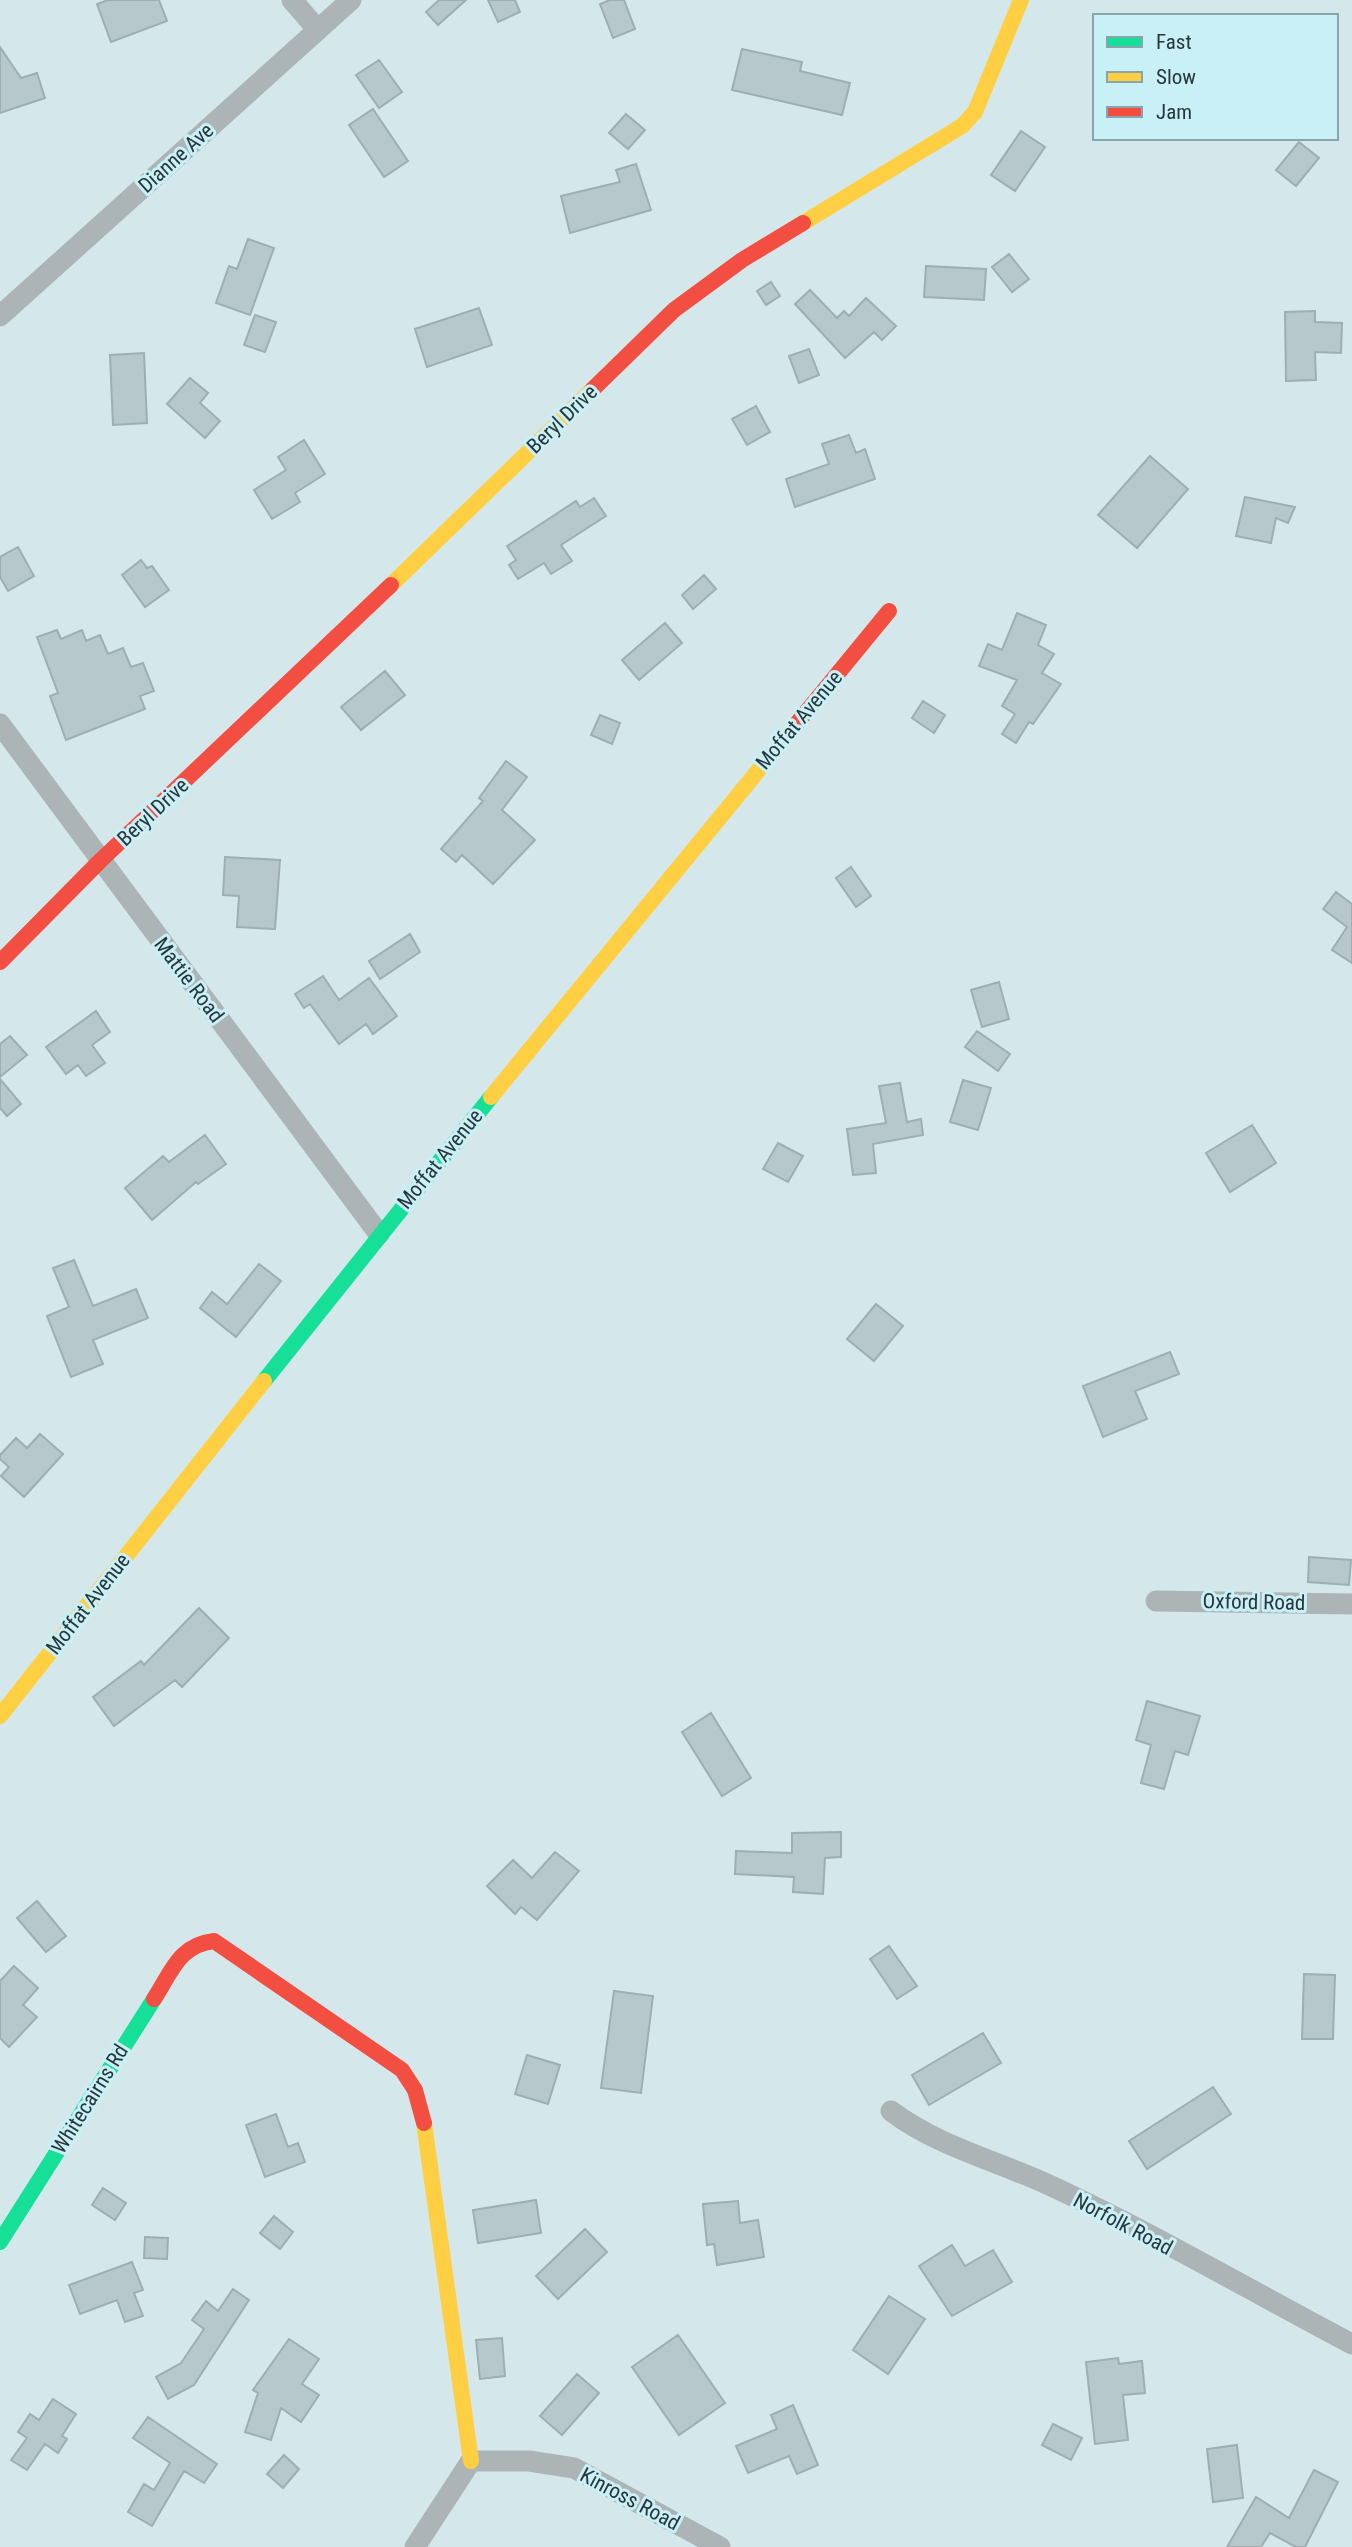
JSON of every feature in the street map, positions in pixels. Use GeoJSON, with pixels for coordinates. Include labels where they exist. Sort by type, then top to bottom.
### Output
{"type":"FeatureCollection","features":[{"type":"Feature","properties":{"kind":"street"},"geometry":{"type":"LineString","coordinates":[[292,0],[318,30]]}},
{"type":"Feature","properties":{"kind":"street","name":"Dianne Ave"},"geometry":{"type":"LineString","coordinates":[[0,316],[351,0]]}},
{"type":"Feature","properties":{"kind":"street","name":"Beryl Drive"},"geometry":{"type":"LineString","coordinates":[[0,962],[100,862],[307,667],[674,310],[741,260],[962,126],[975,113],[1021,0]]}},
{"type":"Feature","properties":{"kind":"street","name":"Moffat Avenue"},"geometry":{"type":"LineString","coordinates":[[0,1716],[379,1234],[889,611]]}},
{"type":"Feature","properties":{"kind":"street","name":"Mattie Road"},"geometry":{"type":"LineString","coordinates":[[0,724],[379,1234]]}},
{"type":"Feature","properties":{"kind":"street","name":"Oxford Road"},"geometry":{"type":"LineString","coordinates":[[1156,1601],[1352,1604]]}},
{"type":"Feature","properties":{"kind":"street","name":"Whitecairns Rd"},"geometry":{"type":"LineString","coordinates":[[0,2242],[181,1956],[196,1942],[214,1941],[402,2070],[415,2090],[422,2112],[471,2461]]}},
{"type":"Feature","properties":{"kind":"street","name":"Norfolk Road"},"geometry":{"type":"LineString","coordinates":[[891,2111],[918,2131],[944,2144],[1049,2185],[1352,2344]]}},
{"type":"Feature","properties":{"kind":"street"},"geometry":{"type":"LineString","coordinates":[[415,2547],[471,2461]]}},
{"type":"Feature","properties":{"kind":"street","name":"Kinross Road"},"geometry":{"type":"LineString","coordinates":[[471,2461],[529,2461],[574,2468],[720,2547]]}},
{"type":"Feature","properties":{"kind":"building"},"geometry":{"type":"Polygon","coordinates":[[[108,0],[159,0],[167,21],[111,42],[97,4],[108,0]]]}},
{"type":"Feature","properties":{"kind":"building"},"geometry":{"type":"Polygon","coordinates":[[[439,0],[466,0],[438,25],[426,12],[439,0]]]}},
{"type":"Feature","properties":{"kind":"building"},"geometry":{"type":"Polygon","coordinates":[[[488,0],[515,0],[520,12],[498,22],[488,0]]]}},
{"type":"Feature","properties":{"kind":"building"},"geometry":{"type":"Polygon","coordinates":[[[610,0],[624,0],[635,29],[613,38],[600,4],[610,0]]]}},
{"type":"Feature","properties":{"kind":"building"},"geometry":{"type":"Polygon","coordinates":[[[0,47],[21,78],[37,73],[45,98],[0,113],[0,47]]]}},
{"type":"Feature","properties":{"kind":"building"},"geometry":{"type":"Polygon","coordinates":[[[742,49],[802,62],[800,71],[850,83],[842,115],[732,90],[742,49]]]}},
{"type":"Feature","properties":{"kind":"building"},"geometry":{"type":"Polygon","coordinates":[[[379,60],[402,92],[379,108],[356,75],[379,60]]]}},
{"type":"Feature","properties":{"kind":"building"},"geometry":{"type":"Polygon","coordinates":[[[373,109],[408,161],[384,177],[349,125],[373,109]]]}},
{"type":"Feature","properties":{"kind":"building"},"geometry":{"type":"Polygon","coordinates":[[[626,114],[645,130],[628,149],[609,133],[626,114]]]}},
{"type":"Feature","properties":{"kind":"building"},"geometry":{"type":"Polygon","coordinates":[[[1021,131],[1045,147],[1015,191],[991,175],[1021,131]]]}},
{"type":"Feature","properties":{"kind":"building"},"geometry":{"type":"Polygon","coordinates":[[[1299,142],[1319,158],[1296,186],[1276,170],[1299,142]]]}},
{"type":"Feature","properties":{"kind":"building"},"geometry":{"type":"Polygon","coordinates":[[[636,164],[651,210],[570,233],[561,196],[620,182],[616,170],[636,164]]]}},
{"type":"Feature","properties":{"kind":"building"},"geometry":{"type":"Polygon","coordinates":[[[248,239],[274,248],[250,315],[216,303],[229,266],[237,269],[248,239]]]}},
{"type":"Feature","properties":{"kind":"building"},"geometry":{"type":"Polygon","coordinates":[[[1009,254],[1029,279],[1012,292],[992,267],[1009,254]]]}},
{"type":"Feature","properties":{"kind":"building"},"geometry":{"type":"Polygon","coordinates":[[[926,266],[986,269],[984,300],[924,297],[926,266]]]}},
{"type":"Feature","properties":{"kind":"building"},"geometry":{"type":"Polygon","coordinates":[[[771,282],[780,296],[766,305],[757,291],[771,282]]]}},
{"type":"Feature","properties":{"kind":"building"},"geometry":{"type":"Polygon","coordinates":[[[810,290],[837,318],[844,311],[849,316],[866,298],[896,326],[882,340],[874,332],[845,358],[795,304],[810,290]]]}},
{"type":"Feature","properties":{"kind":"building"},"geometry":{"type":"Polygon","coordinates":[[[479,308],[492,345],[427,367],[415,329],[479,308]]]}},
{"type":"Feature","properties":{"kind":"building"},"geometry":{"type":"Polygon","coordinates":[[[1315,311],[1315,322],[1342,323],[1341,353],[1315,352],[1316,380],[1286,381],[1285,312],[1315,311]]]}},
{"type":"Feature","properties":{"kind":"building"},"geometry":{"type":"Polygon","coordinates":[[[255,315],[276,322],[265,352],[244,345],[255,315]]]}},
{"type":"Feature","properties":{"kind":"building"},"geometry":{"type":"Polygon","coordinates":[[[809,349],[819,375],[799,383],[789,356],[809,349]]]}},
{"type":"Feature","properties":{"kind":"building"},"geometry":{"type":"Polygon","coordinates":[[[144,353],[147,423],[113,425],[110,355],[144,353]]]}},
{"type":"Feature","properties":{"kind":"building"},"geometry":{"type":"Polygon","coordinates":[[[190,378],[208,393],[200,403],[220,421],[205,438],[167,404],[190,378]]]}},
{"type":"Feature","properties":{"kind":"building"},"geometry":{"type":"Polygon","coordinates":[[[756,406],[770,432],[747,445],[732,419],[756,406]]]}},
{"type":"Feature","properties":{"kind":"building"},"geometry":{"type":"Polygon","coordinates":[[[849,435],[856,453],[865,449],[875,479],[795,507],[786,479],[829,464],[822,444],[849,435]]]}},
{"type":"Feature","properties":{"kind":"building"},"geometry":{"type":"Polygon","coordinates":[[[304,440],[325,474],[295,493],[300,502],[272,519],[254,490],[286,470],[278,457],[304,440]]]}},
{"type":"Feature","properties":{"kind":"building"},"geometry":{"type":"Polygon","coordinates":[[[1150,456],[1188,489],[1137,548],[1098,515],[1150,456]]]}},
{"type":"Feature","properties":{"kind":"building"},"geometry":{"type":"Polygon","coordinates":[[[1245,497],[1295,507],[1288,523],[1276,518],[1271,543],[1236,536],[1245,497]]]}},
{"type":"Feature","properties":{"kind":"building"},"geometry":{"type":"Polygon","coordinates":[[[594,498],[606,516],[561,545],[572,561],[551,574],[544,563],[518,579],[509,565],[516,560],[507,546],[576,501],[580,507],[594,498]]]}},
{"type":"Feature","properties":{"kind":"building"},"geometry":{"type":"Polygon","coordinates":[[[18,547],[34,576],[8,591],[0,577],[0,557],[18,547]]]}},
{"type":"Feature","properties":{"kind":"building"},"geometry":{"type":"Polygon","coordinates":[[[141,560],[147,568],[152,566],[169,590],[145,607],[122,575],[141,560]]]}},
{"type":"Feature","properties":{"kind":"building"},"geometry":{"type":"Polygon","coordinates":[[[704,575],[716,589],[693,609],[682,595],[704,575]]]}},
{"type":"Feature","properties":{"kind":"building"},"geometry":{"type":"Polygon","coordinates":[[[1017,613],[1046,625],[1038,645],[1054,654],[1042,673],[1061,684],[1033,724],[1029,722],[1016,743],[1002,734],[1015,714],[1002,706],[1017,680],[979,666],[988,644],[1002,650],[1017,613]]]}},
{"type":"Feature","properties":{"kind":"building"},"geometry":{"type":"Polygon","coordinates":[[[665,623],[682,643],[639,680],[622,660],[665,623]]]}},
{"type":"Feature","properties":{"kind":"building"},"geometry":{"type":"Polygon","coordinates":[[[57,630],[61,639],[82,630],[86,641],[100,635],[108,654],[123,648],[131,667],[143,663],[154,691],[140,696],[145,709],[66,740],[50,696],[58,693],[37,637],[57,630]]]}},
{"type":"Feature","properties":{"kind":"building"},"geometry":{"type":"Polygon","coordinates":[[[385,671],[405,695],[361,730],[341,707],[385,671]]]}},
{"type":"Feature","properties":{"kind":"building"},"geometry":{"type":"Polygon","coordinates":[[[923,701],[945,715],[934,733],[912,718],[923,701]]]}},
{"type":"Feature","properties":{"kind":"building"},"geometry":{"type":"Polygon","coordinates":[[[600,715],[620,723],[612,744],[591,735],[600,715]]]}},
{"type":"Feature","properties":{"kind":"building"},"geometry":{"type":"Polygon","coordinates":[[[506,761],[527,777],[502,810],[535,840],[493,884],[462,855],[456,862],[441,849],[483,801],[479,798],[506,761]]]}},
{"type":"Feature","properties":{"kind":"building"},"geometry":{"type":"Polygon","coordinates":[[[225,857],[280,860],[275,929],[237,927],[239,896],[223,895],[225,857]]]}},
{"type":"Feature","properties":{"kind":"building"},"geometry":{"type":"Polygon","coordinates":[[[851,867],[871,896],[856,907],[836,878],[851,867]]]}},
{"type":"Feature","properties":{"kind":"building"},"geometry":{"type":"Polygon","coordinates":[[[1336,892],[1352,904],[1352,963],[1332,950],[1347,927],[1323,909],[1336,892]]]}},
{"type":"Feature","properties":{"kind":"building"},"geometry":{"type":"Polygon","coordinates":[[[410,934],[420,952],[380,979],[369,961],[410,934]]]}},
{"type":"Feature","properties":{"kind":"building"},"geometry":{"type":"Polygon","coordinates":[[[323,976],[339,1000],[369,978],[397,1016],[373,1034],[366,1024],[339,1044],[310,1004],[304,1008],[295,994],[323,976]]]}},
{"type":"Feature","properties":{"kind":"building"},"geometry":{"type":"Polygon","coordinates":[[[999,982],[1009,1019],[982,1027],[971,990],[999,982]]]}},
{"type":"Feature","properties":{"kind":"building"},"geometry":{"type":"Polygon","coordinates":[[[96,1011],[110,1032],[92,1045],[105,1063],[86,1076],[78,1065],[66,1074],[46,1047],[96,1011]]]}},
{"type":"Feature","properties":{"kind":"building"},"geometry":{"type":"Polygon","coordinates":[[[977,1031],[1010,1054],[998,1071],[965,1047],[977,1031]]]}},
{"type":"Feature","properties":{"kind":"building"},"geometry":{"type":"Polygon","coordinates":[[[10,1036],[27,1055],[0,1077],[0,1044],[10,1036]]]}},
{"type":"Feature","properties":{"kind":"building"},"geometry":{"type":"Polygon","coordinates":[[[0,1079],[21,1104],[7,1116],[0,1108],[0,1079]]]}},
{"type":"Feature","properties":{"kind":"building"},"geometry":{"type":"Polygon","coordinates":[[[963,1080],[991,1088],[978,1130],[950,1122],[963,1080]]]}},
{"type":"Feature","properties":{"kind":"building"},"geometry":{"type":"Polygon","coordinates":[[[900,1083],[907,1122],[921,1119],[923,1135],[873,1144],[876,1173],[853,1175],[847,1129],[886,1123],[879,1086],[900,1083]]]}},
{"type":"Feature","properties":{"kind":"building"},"geometry":{"type":"Polygon","coordinates":[[[1252,1125],[1276,1163],[1230,1192],[1206,1153],[1252,1125]]]}},
{"type":"Feature","properties":{"kind":"building"},"geometry":{"type":"Polygon","coordinates":[[[205,1135],[226,1164],[198,1184],[196,1182],[152,1220],[125,1188],[163,1156],[169,1162],[205,1135]]]}},
{"type":"Feature","properties":{"kind":"building"},"geometry":{"type":"Polygon","coordinates":[[[778,1143],[803,1156],[788,1182],[763,1169],[778,1143]]]}},
{"type":"Feature","properties":{"kind":"building"},"geometry":{"type":"Polygon","coordinates":[[[74,1260],[93,1306],[136,1289],[148,1318],[93,1340],[103,1364],[71,1377],[47,1316],[69,1307],[53,1268],[74,1260]]]}},
{"type":"Feature","properties":{"kind":"building"},"geometry":{"type":"Polygon","coordinates":[[[259,1264],[281,1281],[236,1337],[200,1308],[212,1292],[227,1304],[259,1264]]]}},
{"type":"Feature","properties":{"kind":"building"},"geometry":{"type":"Polygon","coordinates":[[[876,1304],[903,1326],[874,1361],[847,1339],[876,1304]]]}},
{"type":"Feature","properties":{"kind":"building"},"geometry":{"type":"Polygon","coordinates":[[[1170,1352],[1179,1374],[1135,1391],[1147,1419],[1103,1437],[1083,1386],[1170,1352]]]}},
{"type":"Feature","properties":{"kind":"building"},"geometry":{"type":"Polygon","coordinates":[[[40,1434],[63,1454],[24,1497],[1,1476],[9,1467],[0,1459],[0,1455],[16,1438],[27,1448],[40,1434]]]}},
{"type":"Feature","properties":{"kind":"building"},"geometry":{"type":"Polygon","coordinates":[[[1309,1557],[1351,1560],[1349,1585],[1308,1582],[1309,1557]]]}},
{"type":"Feature","properties":{"kind":"building"},"geometry":{"type":"Polygon","coordinates":[[[199,1608],[229,1638],[182,1687],[175,1680],[114,1726],[93,1697],[141,1661],[144,1665],[199,1608]]]}},
{"type":"Feature","properties":{"kind":"building"},"geometry":{"type":"Polygon","coordinates":[[[1147,1701],[1200,1716],[1188,1755],[1175,1751],[1164,1789],[1141,1783],[1151,1745],[1136,1740],[1147,1701]]]}},
{"type":"Feature","properties":{"kind":"building"},"geometry":{"type":"Polygon","coordinates":[[[711,1713],[751,1778],[722,1796],[682,1732],[711,1713]]]}},
{"type":"Feature","properties":{"kind":"building"},"geometry":{"type":"Polygon","coordinates":[[[841,1832],[841,1857],[825,1858],[823,1894],[793,1892],[794,1877],[735,1874],[736,1851],[792,1853],[792,1833],[841,1832]]]}},
{"type":"Feature","properties":{"kind":"building"},"geometry":{"type":"Polygon","coordinates":[[[555,1852],[579,1871],[537,1920],[521,1907],[515,1914],[487,1886],[513,1860],[532,1878],[555,1852]]]}},
{"type":"Feature","properties":{"kind":"building"},"geometry":{"type":"Polygon","coordinates":[[[37,1901],[66,1936],[46,1952],[17,1918],[37,1901]]]}},
{"type":"Feature","properties":{"kind":"building"},"geometry":{"type":"Polygon","coordinates":[[[889,1946],[917,1986],[897,1999],[870,1959],[889,1946]]]}},
{"type":"Feature","properties":{"kind":"building"},"geometry":{"type":"Polygon","coordinates":[[[14,1966],[38,1988],[23,2005],[37,2017],[9,2047],[0,2038],[0,1981],[14,1966]]]}},
{"type":"Feature","properties":{"kind":"building"},"geometry":{"type":"Polygon","coordinates":[[[1304,1974],[1335,1975],[1333,2039],[1302,2039],[1304,1974]]]}},
{"type":"Feature","properties":{"kind":"building"},"geometry":{"type":"Polygon","coordinates":[[[614,1991],[653,1996],[641,2093],[601,2088],[614,1991]]]}},
{"type":"Feature","properties":{"kind":"building"},"geometry":{"type":"Polygon","coordinates":[[[983,2033],[1001,2063],[929,2105],[912,2075],[983,2033]]]}},
{"type":"Feature","properties":{"kind":"building"},"geometry":{"type":"Polygon","coordinates":[[[527,2055],[560,2065],[548,2104],[515,2094],[527,2055]]]}},
{"type":"Feature","properties":{"kind":"building"},"geometry":{"type":"Polygon","coordinates":[[[1213,2087],[1231,2114],[1147,2169],[1129,2141],[1213,2087]]]}},
{"type":"Feature","properties":{"kind":"building"},"geometry":{"type":"Polygon","coordinates":[[[276,2114],[288,2147],[298,2143],[305,2162],[265,2177],[246,2125],[276,2114]]]}},
{"type":"Feature","properties":{"kind":"building"},"geometry":{"type":"Polygon","coordinates":[[[103,2188],[126,2203],[115,2220],[92,2205],[103,2188]]]}},
{"type":"Feature","properties":{"kind":"building"},"geometry":{"type":"Polygon","coordinates":[[[536,2200],[541,2233],[478,2243],[473,2210],[536,2200]]]}},
{"type":"Feature","properties":{"kind":"building"},"geometry":{"type":"Polygon","coordinates":[[[738,2201],[740,2223],[758,2220],[764,2257],[717,2265],[714,2244],[707,2245],[703,2204],[738,2201]]]}},
{"type":"Feature","properties":{"kind":"building"},"geometry":{"type":"Polygon","coordinates":[[[274,2216],[293,2232],[280,2249],[260,2233],[274,2216]]]}},
{"type":"Feature","properties":{"kind":"building"},"geometry":{"type":"Polygon","coordinates":[[[585,2229],[607,2252],[558,2299],[536,2276],[585,2229]]]}},
{"type":"Feature","properties":{"kind":"building"},"geometry":{"type":"Polygon","coordinates":[[[145,2237],[168,2238],[167,2259],[144,2258],[145,2237]]]}},
{"type":"Feature","properties":{"kind":"building"},"geometry":{"type":"Polygon","coordinates":[[[952,2245],[965,2266],[993,2250],[1012,2282],[952,2316],[919,2266],[952,2245]]]}},
{"type":"Feature","properties":{"kind":"building"},"geometry":{"type":"Polygon","coordinates":[[[132,2262],[143,2290],[134,2293],[143,2316],[125,2322],[117,2300],[80,2314],[69,2285],[132,2262]]]}},
{"type":"Feature","properties":{"kind":"building"},"geometry":{"type":"Polygon","coordinates":[[[233,2289],[249,2300],[194,2385],[168,2399],[156,2377],[181,2363],[204,2329],[192,2320],[206,2301],[218,2311],[233,2289]]]}},
{"type":"Feature","properties":{"kind":"building"},"geometry":{"type":"Polygon","coordinates":[[[889,2296],[925,2319],[888,2374],[853,2350],[889,2296]]]}},
{"type":"Feature","properties":{"kind":"building"},"geometry":{"type":"Polygon","coordinates":[[[678,2335],[725,2403],[679,2435],[632,2367],[678,2335]]]}},
{"type":"Feature","properties":{"kind":"building"},"geometry":{"type":"Polygon","coordinates":[[[502,2338],[505,2376],[480,2379],[476,2340],[502,2338]]]}},
{"type":"Feature","properties":{"kind":"building"},"geometry":{"type":"Polygon","coordinates":[[[289,2339],[319,2359],[302,2384],[319,2395],[301,2422],[281,2408],[271,2440],[245,2432],[258,2393],[253,2390],[289,2339]]]}},
{"type":"Feature","properties":{"kind":"building"},"geometry":{"type":"Polygon","coordinates":[[[1118,2358],[1119,2364],[1142,2361],[1145,2393],[1123,2395],[1128,2440],[1095,2444],[1086,2362],[1118,2358]]]}},
{"type":"Feature","properties":{"kind":"building"},"geometry":{"type":"Polygon","coordinates":[[[577,2374],[599,2393],[562,2435],[540,2416],[577,2374]]]}},
{"type":"Feature","properties":{"kind":"building"},"geometry":{"type":"Polygon","coordinates":[[[53,2399],[76,2414],[62,2436],[67,2439],[58,2453],[45,2444],[27,2470],[11,2460],[27,2438],[18,2432],[30,2414],[39,2420],[53,2399]]]}},
{"type":"Feature","properties":{"kind":"building"},"geometry":{"type":"Polygon","coordinates":[[[793,2405],[818,2465],[797,2474],[789,2456],[748,2473],[736,2446],[777,2429],[771,2415],[793,2405]]]}},
{"type":"Feature","properties":{"kind":"building"},"geometry":{"type":"Polygon","coordinates":[[[148,2417],[217,2464],[204,2483],[184,2471],[152,2526],[128,2512],[144,2484],[154,2490],[170,2463],[133,2438],[148,2417]]]}},
{"type":"Feature","properties":{"kind":"building"},"geometry":{"type":"Polygon","coordinates":[[[1053,2424],[1082,2438],[1071,2460],[1042,2445],[1053,2424]]]}},
{"type":"Feature","properties":{"kind":"building"},"geometry":{"type":"Polygon","coordinates":[[[1237,2445],[1243,2498],[1213,2502],[1207,2449],[1237,2445]]]}},
{"type":"Feature","properties":{"kind":"building"},"geometry":{"type":"Polygon","coordinates":[[[284,2455],[299,2469],[283,2488],[267,2474],[284,2455]]]}},
{"type":"Feature","properties":{"kind":"building"},"geometry":{"type":"Polygon","coordinates":[[[1314,2470],[1338,2482],[1305,2547],[1296,2547],[1270,2533],[1261,2547],[1227,2547],[1256,2497],[1289,2518],[1314,2470]]]}},
{"type":"Feature","properties":{"kind":"traffic: fast"},"geometry":{"type":"LineString","coordinates":[[264,1381],[491,1097]]}},
{"type":"Feature","properties":{"kind":"traffic: fast"},"geometry":{"type":"LineString","coordinates":[[0,2242],[154,1999]]}},
{"type":"Feature","properties":{"kind":"traffic: slow"},"geometry":{"type":"LineString","coordinates":[[803,223],[962,126],[975,112],[1021,0]]}},
{"type":"Feature","properties":{"kind":"traffic: slow"},"geometry":{"type":"LineString","coordinates":[[391,585],[592,390]]}},
{"type":"Feature","properties":{"kind":"traffic: slow"},"geometry":{"type":"LineString","coordinates":[[491,1097],[798,722]]}},
{"type":"Feature","properties":{"kind":"traffic: slow"},"geometry":{"type":"LineString","coordinates":[[0,1716],[264,1381]]}},
{"type":"Feature","properties":{"kind":"traffic: slow"},"geometry":{"type":"LineString","coordinates":[[424,2123],[471,2461]]}},
{"type":"Feature","properties":{"kind":"traffic: jam"},"geometry":{"type":"LineString","coordinates":[[592,390],[674,310],[742,260],[803,223]]}},
{"type":"Feature","properties":{"kind":"traffic: jam"},"geometry":{"type":"LineString","coordinates":[[0,962],[100,861],[391,585]]}},
{"type":"Feature","properties":{"kind":"traffic: jam"},"geometry":{"type":"LineString","coordinates":[[798,722],[889,611]]}},
{"type":"Feature","properties":{"kind":"traffic: jam"},"geometry":{"type":"LineString","coordinates":[[154,1999],[184,1954],[202,1943],[214,1941],[402,2070],[415,2090],[424,2123]]}}]}
